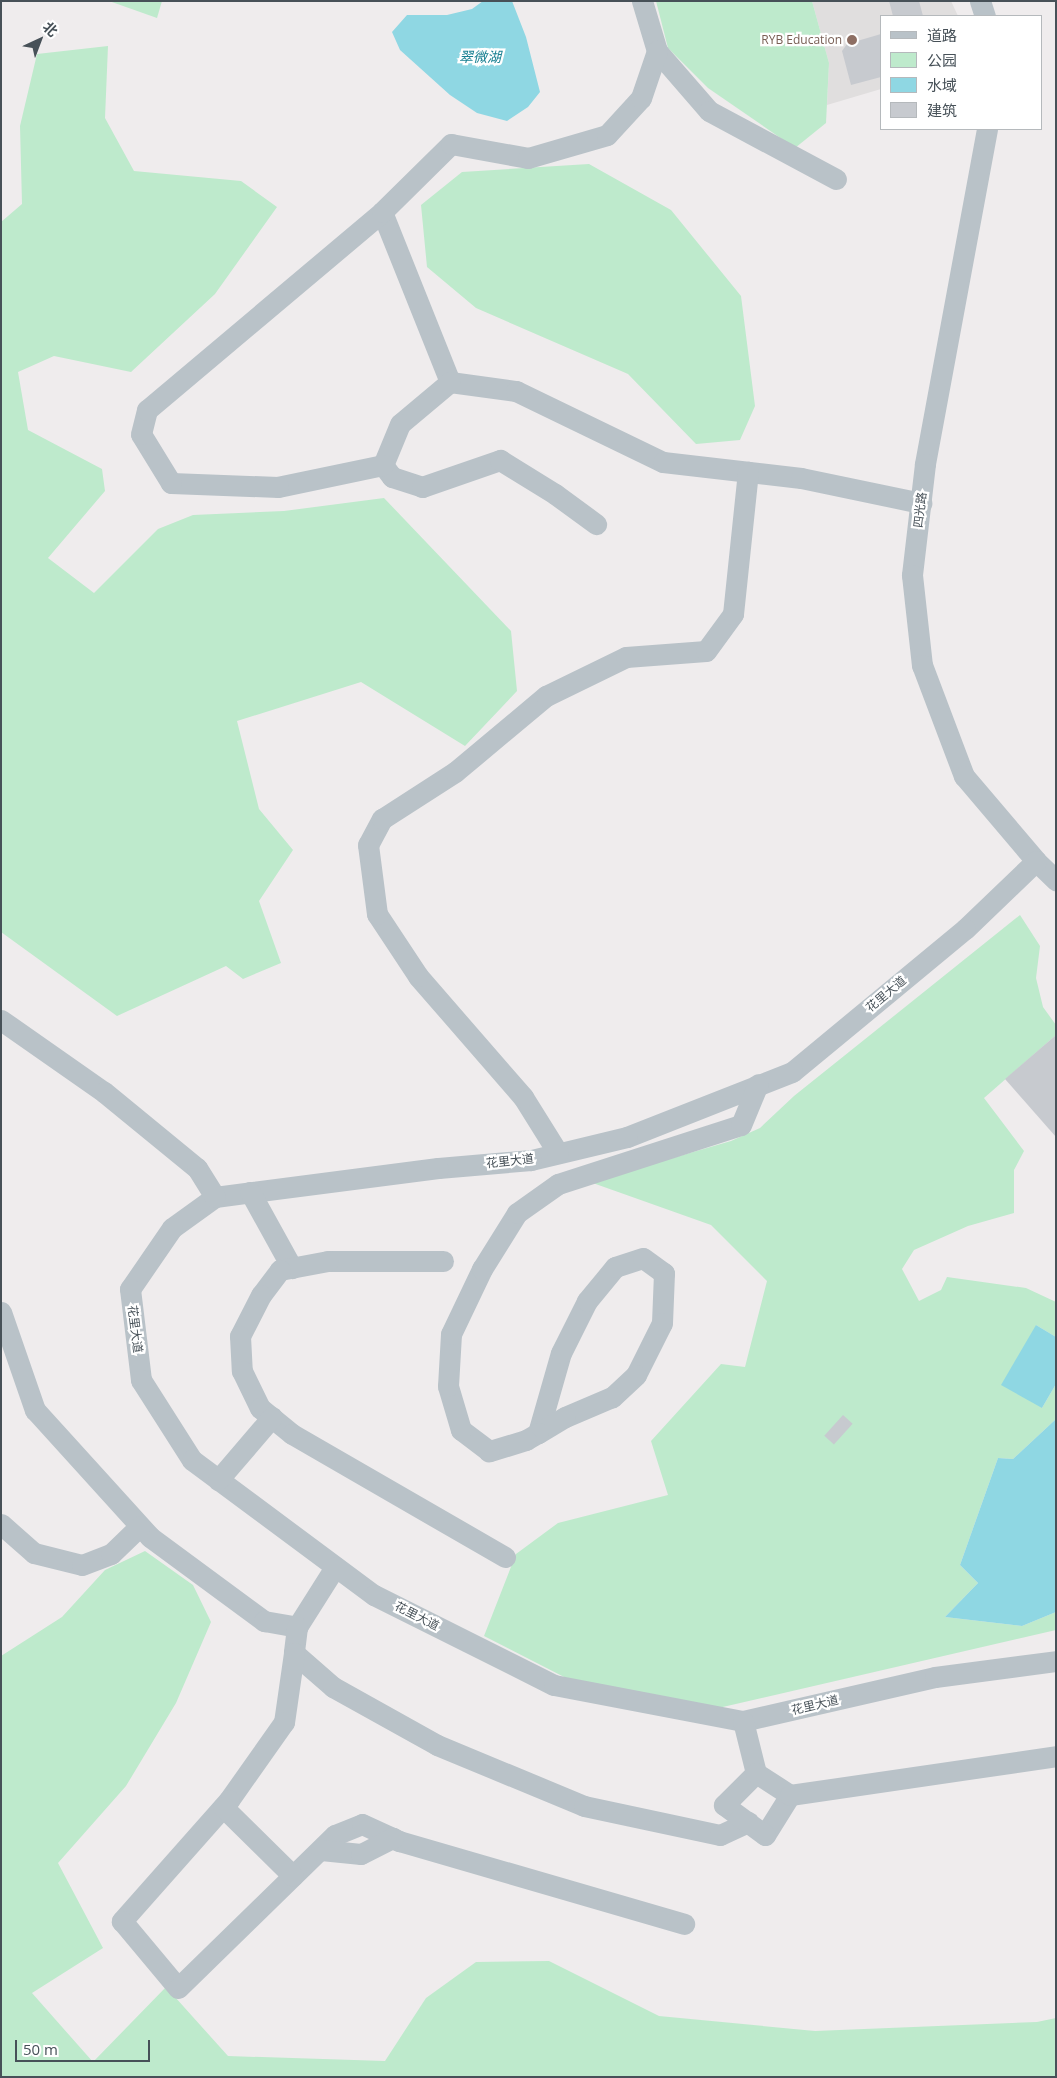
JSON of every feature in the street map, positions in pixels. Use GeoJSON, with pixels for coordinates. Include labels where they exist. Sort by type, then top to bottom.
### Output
{"type":"FeatureCollection","features":[{"type":"Feature","properties":{"kind":"street"},"geometry":{"type":"LineString","coordinates":[[642,1],[657,51],[710,111],[836,179]]}},
{"type":"Feature","properties":{"kind":"street"},"geometry":{"type":"LineString","coordinates":[[980,1],[985,15]]}},
{"type":"Feature","properties":{"kind":"street"},"geometry":{"type":"LineString","coordinates":[[383,464],[278,487],[171,483],[141,434],[147,410],[382,212],[451,144],[528,158],[607,136],[641,98],[657,51]]}},
{"type":"Feature","properties":{"kind":"street","name":"四光路"},"geometry":{"type":"LineString","coordinates":[[987,130],[921,503],[912,576],[922,665],[964,776],[1036,862],[1056,880]]}},
{"type":"Feature","properties":{"kind":"street"},"geometry":{"type":"LineString","coordinates":[[382,212],[450,382]]}},
{"type":"Feature","properties":{"kind":"street"},"geometry":{"type":"LineString","coordinates":[[383,464],[400,424],[450,382],[516,391],[663,462],[801,478],[921,503]]}},
{"type":"Feature","properties":{"kind":"street"},"geometry":{"type":"LineString","coordinates":[[383,464],[392,477],[422,487],[500,460],[555,494],[596,524]]}},
{"type":"Feature","properties":{"kind":"street"},"geometry":{"type":"LineString","coordinates":[[558,1153],[523,1097],[418,976],[377,914],[368,845],[382,819],[455,772],[546,696],[626,657],[706,651],[733,614],[748,472]]}},
{"type":"Feature","properties":{"kind":"street","name":"花里大道"},"geometry":{"type":"LineString","coordinates":[[1036,862],[965,929],[792,1072],[627,1137],[530,1160],[438,1168],[215,1197],[172,1228],[130,1289],[141,1380],[192,1460],[374,1595],[554,1685],[743,1721],[935,1677],[1056,1661]]}},
{"type":"Feature","properties":{"kind":"street"},"geometry":{"type":"LineString","coordinates":[[5,1031],[104,1092],[197,1168],[215,1197]]}},
{"type":"Feature","properties":{"kind":"street"},"geometry":{"type":"LineString","coordinates":[[538,1433],[561,1353],[587,1301],[615,1268],[643,1258],[664,1273],[662,1323],[636,1375],[612,1397],[538,1433],[489,1451],[461,1430],[448,1386],[451,1334],[482,1269],[517,1213],[558,1184],[741,1125],[758,1084]]}},
{"type":"Feature","properties":{"kind":"street"},"geometry":{"type":"LineString","coordinates":[[250,1192],[292,1268]]}},
{"type":"Feature","properties":{"kind":"street"},"geometry":{"type":"LineString","coordinates":[[443,1261],[328,1261],[280,1270],[261,1295],[240,1336],[242,1371],[260,1408],[292,1434],[505,1557]]}},
{"type":"Feature","properties":{"kind":"street"},"geometry":{"type":"LineString","coordinates":[[1,1312],[35,1410],[150,1537],[264,1620],[297,1627]]}},
{"type":"Feature","properties":{"kind":"street"},"geometry":{"type":"LineString","coordinates":[[218,1480],[272,1418]]}},
{"type":"Feature","properties":{"kind":"street"},"geometry":{"type":"LineString","coordinates":[[1,1524],[34,1554],[82,1565],[111,1554],[140,1526]]}},
{"type":"Feature","properties":{"kind":"street"},"geometry":{"type":"LineString","coordinates":[[336,1567],[297,1627],[284,1722],[223,1807],[122,1921],[178,1988],[335,1835],[362,1824],[393,1838],[684,1924]]}},
{"type":"Feature","properties":{"kind":"street"},"geometry":{"type":"LineString","coordinates":[[294,1654],[333,1687],[437,1745],[584,1806],[720,1835],[748,1822]]}},
{"type":"Feature","properties":{"kind":"street"},"geometry":{"type":"LineString","coordinates":[[743,1721],[756,1773],[790,1795],[1056,1756]]}},
{"type":"Feature","properties":{"kind":"street"},"geometry":{"type":"LineString","coordinates":[[756,1773],[724,1805],[765,1835],[790,1795]]}},
{"type":"Feature","properties":{"kind":"street"},"geometry":{"type":"LineString","coordinates":[[223,1807],[293,1876]]}},
{"type":"Feature","properties":{"kind":"shaded area","name":"RYB Education"},"geometry":{"type":"Polygon","coordinates":[[[812,1],[951,1],[958,15],[880,15],[880,89],[827,105],[829,63],[812,1]]]}},
{"type":"Feature","properties":{"kind":"green space"},"geometry":{"type":"Polygon","coordinates":[[[109,1],[162,1],[157,18],[109,1]]]}},
{"type":"Feature","properties":{"kind":"green space"},"geometry":{"type":"Polygon","coordinates":[[[656,1],[812,1],[829,63],[826,123],[795,148],[708,88],[668,48],[656,1]]]}},
{"type":"Feature","properties":{"kind":"green space"},"geometry":{"type":"Polygon","coordinates":[[[108,46],[105,118],[134,171],[241,181],[277,207],[215,294],[131,372],[54,356],[18,372],[28,430],[102,469],[105,491],[48,558],[94,593],[158,529],[193,515],[284,511],[384,498],[511,631],[517,691],[465,746],[361,682],[237,721],[259,809],[293,850],[259,901],[281,963],[243,979],[226,966],[117,1016],[1,932],[1,222],[22,204],[20,126],[37,54],[108,46]]]}},
{"type":"Feature","properties":{"kind":"green space"},"geometry":{"type":"Polygon","coordinates":[[[589,164],[671,210],[741,296],[755,406],[740,440],[696,444],[628,374],[476,308],[427,267],[421,205],[462,172],[589,164]]]}},
{"type":"Feature","properties":{"kind":"green space"},"geometry":{"type":"Polygon","coordinates":[[[1020,915],[1040,946],[1036,978],[1043,1007],[1056,1025],[1056,1035],[984,1098],[1024,1151],[1014,1170],[1014,1213],[968,1226],[914,1250],[902,1269],[919,1301],[941,1290],[947,1277],[1026,1288],[1056,1302],[1056,1337],[1036,1325],[1042,1408],[1056,1384],[1056,1419],[1013,1459],[998,1458],[960,1565],[978,1583],[945,1617],[1022,1626],[1056,1612],[1056,1630],[714,1709],[570,1680],[484,1636],[516,1554],[558,1523],[668,1495],[651,1441],[721,1364],[745,1367],[767,1281],[711,1225],[590,1182],[731,1141],[760,1128],[794,1096],[1020,915]]]}},
{"type":"Feature","properties":{"kind":"green space"},"geometry":{"type":"Polygon","coordinates":[[[145,1551],[193,1585],[211,1622],[176,1703],[126,1786],[58,1863],[103,1948],[32,1993],[93,2062],[166,1987],[228,2056],[385,2061],[426,1998],[476,1962],[549,1961],[659,2016],[815,2031],[1037,2022],[1056,2018],[1056,2077],[1,2077],[1,1656],[62,1617],[105,1570],[145,1551]]]}},
{"type":"Feature","properties":{"kind":"water","name":"翠微湖"},"geometry":{"type":"Polygon","coordinates":[[[483,1],[512,1],[526,37],[540,92],[528,107],[507,121],[477,113],[450,95],[400,50],[392,32],[407,15],[447,15],[472,9],[483,1]]]}},
{"type":"Feature","properties":{"kind":"water"},"geometry":{"type":"Polygon","coordinates":[[[1036,1325],[1056,1337],[1056,1384],[1042,1408],[1001,1385],[1036,1325]]]}},
{"type":"Feature","properties":{"kind":"water"},"geometry":{"type":"Polygon","coordinates":[[[1056,1419],[1056,1612],[1022,1626],[945,1617],[978,1583],[960,1565],[998,1458],[1013,1459],[1056,1419]]]}},
{"type":"Feature","properties":{"kind":"building"},"geometry":{"type":"Polygon","coordinates":[[[889,1],[919,1],[923,15],[893,15],[889,1]]]}},
{"type":"Feature","properties":{"kind":"building"},"geometry":{"type":"Polygon","coordinates":[[[880,34],[880,77],[851,85],[842,51],[847,44],[880,34]]]}},
{"type":"Feature","properties":{"kind":"building"},"geometry":{"type":"Polygon","coordinates":[[[1056,1035],[1056,1137],[1005,1079],[1056,1035]]]}},
{"type":"Feature","properties":{"kind":"building"},"geometry":{"type":"Polygon","coordinates":[[[843,1415],[853,1424],[834,1445],[824,1436],[843,1415]]]}},
{"type":"Feature","properties":{"kind":"place","name":"RYB Education"},"geometry":{"type":"Point","coordinates":[852,40]}}]}
